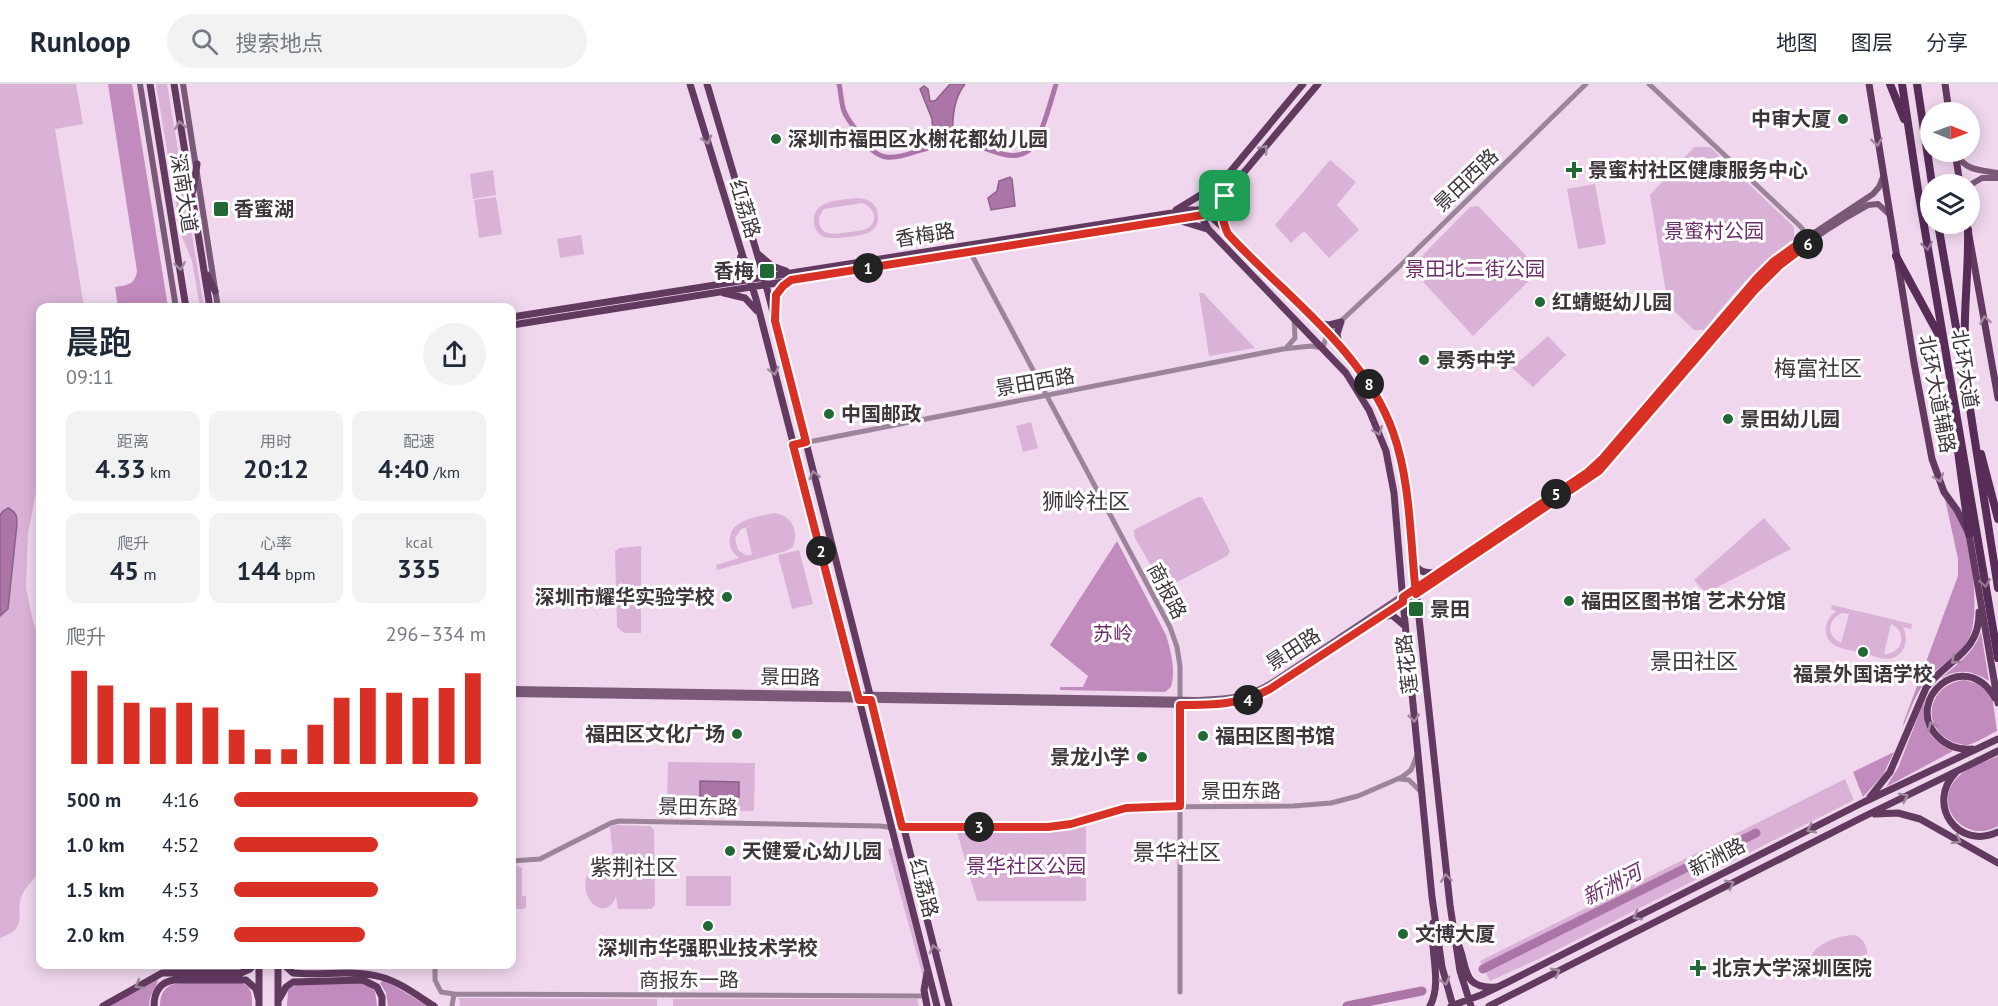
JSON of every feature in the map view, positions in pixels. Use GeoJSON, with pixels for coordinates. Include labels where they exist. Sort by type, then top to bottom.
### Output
{"type":"FeatureCollection","features":[{"type":"Feature","properties":{"kind":"highway"},"geometry":{"type":"LineString","coordinates":[[1890,84],[1909,130]]}},
{"type":"Feature","properties":{"kind":"highway","name":"北环大道"},"geometry":{"type":"LineString","coordinates":[[1902,84],[1998,658]]}},
{"type":"Feature","properties":{"kind":"highway"},"geometry":{"type":"LineString","coordinates":[[1917,84],[1930,174]]}},
{"type":"Feature","properties":{"kind":"highway","name":"北环大道"},"geometry":{"type":"LineString","coordinates":[[1940,234],[1998,588]]}},
{"type":"Feature","properties":{"kind":"highway"},"geometry":{"type":"LineString","coordinates":[[1967,390],[1963,323],[1968,234]]}},
{"type":"Feature","properties":{"kind":"highway"},"geometry":{"type":"LineString","coordinates":[[1896,256],[1944,344]]}},
{"type":"Feature","properties":{"kind":"highway"},"geometry":{"type":"LineString","coordinates":[[1972,421],[1998,519]]}},
{"type":"Feature","properties":{"kind":"highway"},"geometry":{"type":"LineString","coordinates":[[1958,429],[1959,470],[1969,534]]}},
{"type":"Feature","properties":{"kind":"main road"},"geometry":{"type":"LineString","coordinates":[[140,84],[175,303]]}},
{"type":"Feature","properties":{"kind":"main road","name":"深南大道"},"geometry":{"type":"LineString","coordinates":[[150,84],[185,303]]}},
{"type":"Feature","properties":{"kind":"main road","name":"深南大道"},"geometry":{"type":"LineString","coordinates":[[174,84],[209,303]]}},
{"type":"Feature","properties":{"kind":"main road"},"geometry":{"type":"LineString","coordinates":[[183,84],[217,303]]}},
{"type":"Feature","properties":{"kind":"main road","name":"红荔路"},"geometry":{"type":"LineString","coordinates":[[690,84],[751,283],[937,1006]]}},
{"type":"Feature","properties":{"kind":"main road","name":"红荔路"},"geometry":{"type":"LineString","coordinates":[[707,84],[765,280],[949,1006]]}},
{"type":"Feature","properties":{"kind":"main road"},"geometry":{"type":"LineString","coordinates":[[1204,213],[1206,201],[1304,84]]}},
{"type":"Feature","properties":{"kind":"main road"},"geometry":{"type":"LineString","coordinates":[[1204,213],[1226,194],[1318,84]]}},
{"type":"Feature","properties":{"kind":"main road","name":"北环大道辅路"},"geometry":{"type":"LineString","coordinates":[[1869,84],[1896,256],[1932,459],[1944,492],[1957,510],[1969,534],[1998,703]]}},
{"type":"Feature","properties":{"kind":"main road"},"geometry":{"type":"LineString","coordinates":[[1945,84],[1948,102]]}},
{"type":"Feature","properties":{"kind":"main road"},"geometry":{"type":"LineString","coordinates":[[1961,162],[1969,168],[1998,173]]}},
{"type":"Feature","properties":{"kind":"main road"},"geometry":{"type":"LineString","coordinates":[[192,199],[197,164]]}},
{"type":"Feature","properties":{"kind":"main road"},"geometry":{"type":"LineString","coordinates":[[1163,215],[1191,202],[1226,177]]}},
{"type":"Feature","properties":{"kind":"main road","name":"景田路"},"geometry":{"type":"LineString","coordinates":[[1180,702],[1231,698],[1258,690],[1599,471],[1755,290],[1810,239],[1873,194],[1883,177]]}},
{"type":"Feature","properties":{"kind":"main road"},"geometry":{"type":"LineString","coordinates":[[1980,179],[1998,178]]}},
{"type":"Feature","properties":{"kind":"main road"},"geometry":{"type":"LineString","coordinates":[[1226,194],[1222,215],[1224,226],[1230,236]]}},
{"type":"Feature","properties":{"kind":"main road","name":"景田路"},"geometry":{"type":"LineString","coordinates":[[1415,591],[1595,466],[1773,262],[1868,204],[1880,205],[1889,214]]}},
{"type":"Feature","properties":{"kind":"main road","name":"香梅路"},"geometry":{"type":"LineString","coordinates":[[765,280],[791,280],[1194,210],[1204,213]]}},
{"type":"Feature","properties":{"kind":"main road","name":"香梅路"},"geometry":{"type":"LineString","coordinates":[[516,324],[713,292],[795,272],[1172,220],[1204,213]]}},
{"type":"Feature","properties":{"kind":"main road","name":"莲花路"},"geometry":{"type":"LineString","coordinates":[[1204,213],[1208,229],[1346,373],[1373,418],[1386,451],[1394,485],[1405,626],[1435,914],[1443,973],[1453,1006]]}},
{"type":"Feature","properties":{"kind":"main road","name":"莲花路"},"geometry":{"type":"LineString","coordinates":[[1204,213],[1230,236],[1342,350],[1368,383],[1392,430],[1404,476],[1454,936],[1460,971],[1470,1003]]}},
{"type":"Feature","properties":{"kind":"main road"},"geometry":{"type":"LineString","coordinates":[[1172,220],[1208,229]]}},
{"type":"Feature","properties":{"kind":"main road"},"geometry":{"type":"LineString","coordinates":[[1969,234],[1998,395]]}},
{"type":"Feature","properties":{"kind":"main road"},"geometry":{"type":"LineString","coordinates":[[726,283],[737,274],[741,261],[741,250]]}},
{"type":"Feature","properties":{"kind":"main road"},"geometry":{"type":"LineString","coordinates":[[757,252],[775,268],[795,272]]}},
{"type":"Feature","properties":{"kind":"main road"},"geometry":{"type":"LineString","coordinates":[[1248,270],[1251,262],[1256,262]]}},
{"type":"Feature","properties":{"kind":"main road"},"geometry":{"type":"LineString","coordinates":[[203,265],[215,291]]}},
{"type":"Feature","properties":{"kind":"main road"},"geometry":{"type":"LineString","coordinates":[[775,321],[776,295],[791,280]]}},
{"type":"Feature","properties":{"kind":"main road","name":"香梅路"},"geometry":{"type":"LineString","coordinates":[[516,316],[726,283],[751,283]]}},
{"type":"Feature","properties":{"kind":"main road"},"geometry":{"type":"LineString","coordinates":[[713,292],[745,298],[759,315]]}},
{"type":"Feature","properties":{"kind":"main road"},"geometry":{"type":"LineString","coordinates":[[1316,322],[1327,325],[1341,322],[1337,336],[1342,350]]}},
{"type":"Feature","properties":{"kind":"main road"},"geometry":{"type":"LineString","coordinates":[[1412,561],[1421,571],[1438,573]]}},
{"type":"Feature","properties":{"kind":"main road"},"geometry":{"type":"LineString","coordinates":[[1864,802],[1879,789],[1890,772],[1926,688],[1972,642],[1979,618],[1978,589]]}},
{"type":"Feature","properties":{"kind":"main road","name":"景田路"},"geometry":{"type":"LineString","coordinates":[[516,694],[1226,704],[1256,696],[1277,685],[1382,617],[1403,599]]}},
{"type":"Feature","properties":{"kind":"main road"},"geometry":{"type":"LineString","coordinates":[[1382,617],[1392,615],[1405,626]]}},
{"type":"Feature","properties":{"kind":"main road"},"geometry":{"type":"LineString","coordinates":[[1980,747],[1959,748],[1949,745],[1937,736],[1928,718],[1930,698],[1935,689],[1947,680],[1966,676],[1984,683],[1998,703]]}},
{"type":"Feature","properties":{"kind":"main road","name":"景田路"},"geometry":{"type":"LineString","coordinates":[[516,689],[859,698]]}},
{"type":"Feature","properties":{"kind":"main road","name":"新洲路"},"geometry":{"type":"LineString","coordinates":[[1453,1006],[1470,1003],[1864,802],[1998,739]]}},
{"type":"Feature","properties":{"kind":"main road","name":"新洲路"},"geometry":{"type":"LineString","coordinates":[[1489,1006],[1998,751]]}},
{"type":"Feature","properties":{"kind":"main road"},"geometry":{"type":"LineString","coordinates":[[1963,768],[1952,777],[1945,790],[1947,815],[1956,827],[1969,835],[1984,836],[1998,832]]}},
{"type":"Feature","properties":{"kind":"main road"},"geometry":{"type":"LineString","coordinates":[[1863,817],[1887,812],[1909,815],[1998,863]]}},
{"type":"Feature","properties":{"kind":"main road"},"geometry":{"type":"LineString","coordinates":[[1430,1006],[1435,988],[1432,934],[1435,914]]}},
{"type":"Feature","properties":{"kind":"main road"},"geometry":{"type":"LineString","coordinates":[[1454,936],[1468,978],[1480,985],[1499,987]]}},
{"type":"Feature","properties":{"kind":"main road"},"geometry":{"type":"LineString","coordinates":[[103,1006],[162,973],[241,973],[250,969]]}},
{"type":"Feature","properties":{"kind":"main road"},"geometry":{"type":"LineString","coordinates":[[259,969],[259,1003]]}},
{"type":"Feature","properties":{"kind":"main road"},"geometry":{"type":"LineString","coordinates":[[278,969],[278,1003]]}},
{"type":"Feature","properties":{"kind":"main road"},"geometry":{"type":"LineString","coordinates":[[289,969],[293,973],[382,977],[434,1006]]}},
{"type":"Feature","properties":{"kind":"main road"},"geometry":{"type":"LineString","coordinates":[[927,1006],[924,990],[928,970]]}},
{"type":"Feature","properties":{"kind":"main road"},"geometry":{"type":"LineString","coordinates":[[154,1003],[159,987],[168,981],[241,979],[255,987],[259,1003]]}},
{"type":"Feature","properties":{"kind":"main road"},"geometry":{"type":"LineString","coordinates":[[278,1003],[286,987],[293,982],[363,980],[377,987],[382,1005]]}},
{"type":"Feature","properties":{"kind":"main road"},"geometry":{"type":"LineString","coordinates":[[1497,1006],[1504,999]]}},
{"type":"Feature","properties":{"kind":"street","name":"景田西路"},"geometry":{"type":"LineString","coordinates":[[1327,334],[1586,84]]}},
{"type":"Feature","properties":{"kind":"street"},"geometry":{"type":"LineString","coordinates":[[1649,84],[1803,229],[1810,239]]}},
{"type":"Feature","properties":{"kind":"street","name":"商报路"},"geometry":{"type":"LineString","coordinates":[[968,249],[1170,627],[1179,659],[1180,992]]}},
{"type":"Feature","properties":{"kind":"street"},"geometry":{"type":"LineString","coordinates":[[1283,349],[1291,345],[1295,338],[1294,318]]}},
{"type":"Feature","properties":{"kind":"street"},"geometry":{"type":"LineString","coordinates":[[1323,348],[1327,334]]}},
{"type":"Feature","properties":{"kind":"street","name":"景田西路"},"geometry":{"type":"LineString","coordinates":[[793,445],[1283,349],[1311,346],[1323,348]]}},
{"type":"Feature","properties":{"kind":"street","name":"景田东路"},"geometry":{"type":"LineString","coordinates":[[902,827],[1048,827],[1071,824],[1126,808],[1324,804],[1358,796],[1399,779],[1412,770],[1418,750]]}},
{"type":"Feature","properties":{"kind":"street"},"geometry":{"type":"LineString","coordinates":[[1399,779],[1409,780],[1422,793]]}},
{"type":"Feature","properties":{"kind":"street","name":"景田东路"},"geometry":{"type":"LineString","coordinates":[[516,860],[538,857],[615,819],[881,823],[886,820],[888,814]]}},
{"type":"Feature","properties":{"kind":"street","name":"景田东路"},"geometry":{"type":"LineString","coordinates":[[516,860],[540,859],[617,821],[880,825],[887,826],[892,831]]}},
{"type":"Feature","properties":{"kind":"street"},"geometry":{"type":"LineString","coordinates":[[436,969],[436,984],[443,993],[454,994],[452,1006]]}},
{"type":"Feature","properties":{"kind":"street","name":"商报东一路"},"geometry":{"type":"LineString","coordinates":[[454,994],[924,996]]}},
{"type":"Feature","properties":{"kind":"green space"},"geometry":{"type":"Polygon","coordinates":[[[0,84],[76,84],[83,124],[55,129],[83,303],[36,303],[36,492],[28,533],[26,588],[36,629],[36,876],[22,895],[18,924],[10,934],[0,938],[0,84]]]}},
{"type":"Feature","properties":{"kind":"green space"},"geometry":{"type":"Polygon","coordinates":[[[108,84],[132,84],[167,303],[117,303],[115,287],[132,282],[137,271],[108,84]]]}},
{"type":"Feature","properties":{"kind":"green space"},"geometry":{"type":"Polygon","coordinates":[[[156,84],[167,84],[203,303],[199,303],[192,261],[181,234],[156,84]]]}},
{"type":"Feature","properties":{"kind":"green space","name":"景蜜村公园"},"geometry":{"type":"Polygon","coordinates":[[[1694,147],[1710,147],[1794,227],[1794,239],[1757,270],[1704,330],[1694,330],[1668,305],[1650,195],[1694,147]]]}},
{"type":"Feature","properties":{"kind":"green space"},"geometry":{"type":"Polygon","coordinates":[[[1330,160],[1356,182],[1337,205],[1359,230],[1329,258],[1304,231],[1291,243],[1275,225],[1330,160]]]}},
{"type":"Feature","properties":{"kind":"green space"},"geometry":{"type":"Polygon","coordinates":[[[493,170],[496,195],[473,199],[470,174],[493,170]]]}},
{"type":"Feature","properties":{"kind":"green space"},"geometry":{"type":"Polygon","coordinates":[[[1595,184],[1606,244],[1578,249],[1567,189],[1595,184]]]}},
{"type":"Feature","properties":{"kind":"green space"},"geometry":{"type":"Polygon","coordinates":[[[496,197],[502,234],[479,238],[474,200],[496,197]]]}},
{"type":"Feature","properties":{"kind":"green space"},"geometry":{"type":"Polygon","coordinates":[[[858,198],[874,204],[877,211],[878,222],[870,232],[828,238],[820,234],[814,222],[818,209],[837,200],[858,198]],[[862,203],[824,209],[819,217],[819,224],[825,232],[834,234],[868,228],[874,221],[874,214],[862,203]]]}},
{"type":"Feature","properties":{"kind":"green space","name":"景田北二街公园"},"geometry":{"type":"Polygon","coordinates":[[[1478,206],[1540,270],[1473,336],[1414,272],[1414,264],[1470,207],[1478,206]]]}},
{"type":"Feature","properties":{"kind":"green space"},"geometry":{"type":"Polygon","coordinates":[[[581,235],[584,254],[560,258],[557,239],[581,235]]]}},
{"type":"Feature","properties":{"kind":"green space"},"geometry":{"type":"Polygon","coordinates":[[[1199,293],[1203,293],[1255,348],[1209,356],[1199,293]]]}},
{"type":"Feature","properties":{"kind":"green space"},"geometry":{"type":"Polygon","coordinates":[[[1548,336],[1566,355],[1533,387],[1512,368],[1548,336]]]}},
{"type":"Feature","properties":{"kind":"green space"},"geometry":{"type":"Polygon","coordinates":[[[1031,422],[1038,448],[1023,452],[1016,426],[1031,422]]]}},
{"type":"Feature","properties":{"kind":"green space"},"geometry":{"type":"Polygon","coordinates":[[[1944,494],[1962,525],[1969,545],[1974,589],[1972,631],[1960,651],[1924,683],[1903,727],[1958,576],[1958,559],[1944,494]]]}},
{"type":"Feature","properties":{"kind":"green space"},"geometry":{"type":"Polygon","coordinates":[[[1202,497],[1230,551],[1227,556],[1166,588],[1163,587],[1135,538],[1134,530],[1202,497]]]}},
{"type":"Feature","properties":{"kind":"green space"},"geometry":{"type":"Polygon","coordinates":[[[774,513],[790,520],[795,535],[793,547],[786,551],[717,570],[716,565],[739,558],[730,547],[730,537],[736,526],[747,520],[774,513]],[[775,520],[741,529],[735,538],[738,550],[745,555],[752,555],[746,528],[775,520]]]}},
{"type":"Feature","properties":{"kind":"green space"},"geometry":{"type":"Polygon","coordinates":[[[1764,518],[1791,549],[1706,593],[1694,580],[1764,518]]]}},
{"type":"Feature","properties":{"kind":"green space","name":"苏岭"},"geometry":{"type":"Polygon","coordinates":[[[1117,541],[1166,635],[1173,668],[1171,687],[1165,692],[1060,690],[1060,687],[1083,687],[1088,676],[1050,645],[1117,541]]]}},
{"type":"Feature","properties":{"kind":"green space"},"geometry":{"type":"Polygon","coordinates":[[[641,546],[641,633],[624,633],[617,627],[615,551],[619,548],[641,546]]]}},
{"type":"Feature","properties":{"kind":"green space"},"geometry":{"type":"Polygon","coordinates":[[[799,550],[813,604],[792,609],[778,555],[799,550]]]}},
{"type":"Feature","properties":{"kind":"green space"},"geometry":{"type":"Polygon","coordinates":[[[1832,605],[1912,624],[1911,629],[1903,627],[1906,637],[1904,648],[1898,655],[1887,659],[1836,646],[1831,643],[1826,634],[1829,619],[1836,611],[1831,609],[1832,605]],[[1842,613],[1833,620],[1830,628],[1833,636],[1841,643],[1849,614],[1842,613]],[[1891,624],[1884,654],[1895,650],[1901,642],[1900,632],[1891,624]]]}},
{"type":"Feature","properties":{"kind":"green space"},"geometry":{"type":"Polygon","coordinates":[[[1981,632],[1989,681],[1977,674],[1964,672],[1952,673],[1940,679],[1969,652],[1981,632]]]}},
{"type":"Feature","properties":{"kind":"green space"},"geometry":{"type":"Polygon","coordinates":[[[1965,680],[1978,684],[1992,696],[1997,731],[1967,745],[1953,742],[1942,735],[1932,717],[1932,707],[1936,697],[1943,689],[1965,680]]]}},
{"type":"Feature","properties":{"kind":"green space"},"geometry":{"type":"Polygon","coordinates":[[[1926,696],[1924,714],[1928,730],[1938,742],[1953,751],[1886,787],[1898,768],[1926,696]]]}},
{"type":"Feature","properties":{"kind":"green space"},"geometry":{"type":"Polygon","coordinates":[[[1894,752],[1883,775],[1863,797],[1853,772],[1894,752]]]}},
{"type":"Feature","properties":{"kind":"green space"},"geometry":{"type":"Polygon","coordinates":[[[1998,756],[1998,826],[1986,830],[1974,830],[1964,826],[1955,819],[1950,810],[1948,800],[1950,789],[1957,778],[1966,771],[1998,756]]]}},
{"type":"Feature","properties":{"kind":"green space"},"geometry":{"type":"Polygon","coordinates":[[[668,762],[755,763],[754,811],[667,810],[668,762]]]}},
{"type":"Feature","properties":{"kind":"green space"},"geometry":{"type":"Polygon","coordinates":[[[1845,779],[1854,800],[1541,958],[1490,981],[1480,961],[1845,779]]]}},
{"type":"Feature","properties":{"kind":"green space","name":"景华社区公园"},"geometry":{"type":"Polygon","coordinates":[[[1086,824],[1086,901],[977,901],[957,832],[1039,833],[1086,824]]]}},
{"type":"Feature","properties":{"kind":"green space"},"geometry":{"type":"Polygon","coordinates":[[[616,825],[650,826],[654,830],[655,905],[651,909],[618,909],[616,896],[608,907],[602,908],[591,902],[588,896],[586,878],[594,867],[608,868],[615,879],[610,827],[616,825]]]}},
{"type":"Feature","properties":{"kind":"green space"},"geometry":{"type":"Polygon","coordinates":[[[894,848],[925,970],[923,977],[888,849],[894,848]]]}},
{"type":"Feature","properties":{"kind":"green space"},"geometry":{"type":"Polygon","coordinates":[[[516,866],[522,868],[522,896],[526,896],[526,907],[516,909],[516,866]]]}},
{"type":"Feature","properties":{"kind":"green space"},"geometry":{"type":"Polygon","coordinates":[[[686,876],[731,876],[731,906],[686,906],[686,876]]]}},
{"type":"Feature","properties":{"kind":"green space"},"geometry":{"type":"Polygon","coordinates":[[[1855,935],[1865,943],[1867,955],[1862,962],[1851,968],[1832,973],[1818,971],[1812,955],[1819,946],[1843,936],[1855,935]]]}},
{"type":"Feature","properties":{"kind":"green space"},"geometry":{"type":"Polygon","coordinates":[[[158,978],[150,997],[149,1006],[108,1006],[158,978]]]}},
{"type":"Feature","properties":{"kind":"green space"},"geometry":{"type":"Polygon","coordinates":[[[383,980],[428,1006],[388,1006],[386,993],[380,983],[383,980]]]}},
{"type":"Feature","properties":{"kind":"green space"},"geometry":{"type":"Polygon","coordinates":[[[179,983],[242,983],[250,990],[252,1006],[160,1006],[164,990],[179,983]]]}},
{"type":"Feature","properties":{"kind":"green space"},"geometry":{"type":"Polygon","coordinates":[[[299,983],[364,983],[375,991],[377,1006],[287,1006],[288,990],[299,983]]]}},
{"type":"Feature","properties":{"kind":"green space"},"geometry":{"type":"Polygon","coordinates":[[[459,998],[657,999],[657,1006],[460,1006],[459,998]]]}},
{"type":"Feature","properties":{"kind":"green space"},"geometry":{"type":"Polygon","coordinates":[[[673,999],[917,999],[919,1006],[673,1006],[673,999]]]}},
{"type":"Feature","properties":{"kind":"shaded area"},"geometry":{"type":"Polygon","coordinates":[[[950,84],[965,84],[955,106],[952,146],[934,149],[932,119],[920,89],[924,86],[928,89],[930,101],[935,101],[950,84]]]}},
{"type":"Feature","properties":{"kind":"shaded area"},"geometry":{"type":"Polygon","coordinates":[[[1010,177],[1015,206],[991,210],[988,198],[997,191],[999,181],[1010,177]]]}},
{"type":"Feature","properties":{"kind":"shaded area"},"geometry":{"type":"Polygon","coordinates":[[[8,508],[16,514],[17,524],[8,609],[0,616],[0,515],[8,508]]]}},
{"type":"Feature","properties":{"kind":"shaded area"},"geometry":{"type":"Polygon","coordinates":[[[700,781],[739,782],[739,797],[700,797],[700,781]]]}},
{"type":"Feature","properties":{"kind":"waterway"},"geometry":{"type":"LineString","coordinates":[[839,84],[845,114],[872,151],[886,157],[901,156],[949,144],[974,145],[1013,156],[1028,151],[1037,139],[1045,120],[1056,84]]}},
{"type":"Feature","properties":{"kind":"waterway","name":"新洲河"},"geometry":{"type":"LineString","coordinates":[[1483,969],[1756,833]]}},
{"type":"Feature","properties":{"kind":"waterway","name":"新洲河"},"geometry":{"type":"LineString","coordinates":[[1347,1006],[1422,991]]}},
{"type":"Feature","properties":{"kind":"place","name":"中审大厦"},"geometry":{"type":"Point","coordinates":[1843,119]}},
{"type":"Feature","properties":{"kind":"place","name":"深圳市福田区水榭花都幼儿园"},"geometry":{"type":"Point","coordinates":[776,139]}},
{"type":"Feature","properties":{"kind":"place","name":"景蜜村社区健康服务中心"},"geometry":{"type":"Point","coordinates":[1574,170]}},
{"type":"Feature","properties":{"kind":"place","name":"香蜜湖"},"geometry":{"type":"Point","coordinates":[221,209]}},
{"type":"Feature","properties":{"kind":"place","name":"香梅"},"geometry":{"type":"Point","coordinates":[767,271]}},
{"type":"Feature","properties":{"kind":"place","name":"红蜻蜓幼儿园"},"geometry":{"type":"Point","coordinates":[1540,302]}},
{"type":"Feature","properties":{"kind":"place","name":"景秀中学"},"geometry":{"type":"Point","coordinates":[1424,360]}},
{"type":"Feature","properties":{"kind":"place","name":"中国邮政"},"geometry":{"type":"Point","coordinates":[829,414]}},
{"type":"Feature","properties":{"kind":"place","name":"景田幼儿园"},"geometry":{"type":"Point","coordinates":[1728,419]}},
{"type":"Feature","properties":{"kind":"place","name":"深圳市耀华实验学校"},"geometry":{"type":"Point","coordinates":[727,597]}},
{"type":"Feature","properties":{"kind":"place","name":"福田区图书馆 艺术分馆"},"geometry":{"type":"Point","coordinates":[1569,601]}},
{"type":"Feature","properties":{"kind":"place","name":"景田"},"geometry":{"type":"Point","coordinates":[1416,609]}},
{"type":"Feature","properties":{"kind":"place","name":"福景外国语学校"},"geometry":{"type":"Point","coordinates":[1863,652]}},
{"type":"Feature","properties":{"kind":"place","name":"福田区文化广场"},"geometry":{"type":"Point","coordinates":[737,734]}},
{"type":"Feature","properties":{"kind":"place","name":"福田区图书馆"},"geometry":{"type":"Point","coordinates":[1203,736]}},
{"type":"Feature","properties":{"kind":"place","name":"景龙小学"},"geometry":{"type":"Point","coordinates":[1142,757]}},
{"type":"Feature","properties":{"kind":"place","name":"天健爱心幼儿园"},"geometry":{"type":"Point","coordinates":[730,851]}},
{"type":"Feature","properties":{"kind":"place","name":"深圳市华强职业技术学校"},"geometry":{"type":"Point","coordinates":[708,926]}},
{"type":"Feature","properties":{"kind":"place","name":"文博大厦"},"geometry":{"type":"Point","coordinates":[1403,934]}},
{"type":"Feature","properties":{"kind":"place","name":"北京大学深圳医院"},"geometry":{"type":"Point","coordinates":[1698,968]}},
{"type":"Feature","properties":{"kind":"district","name":"梅富社区"},"geometry":{"type":"Point","coordinates":[1818,368]}},
{"type":"Feature","properties":{"kind":"district","name":"狮岭社区"},"geometry":{"type":"Point","coordinates":[1086,501]}},
{"type":"Feature","properties":{"kind":"district","name":"景田社区"},"geometry":{"type":"Point","coordinates":[1694,661]}},
{"type":"Feature","properties":{"kind":"district","name":"景华社区"},"geometry":{"type":"Point","coordinates":[1177,852]}},
{"type":"Feature","properties":{"kind":"district","name":"紫荆社区"},"geometry":{"type":"Point","coordinates":[634,867]}},
{"type":"Feature","properties":{"kind":"route"},"geometry":{"type":"LineString","coordinates":[[1225,196],[1222,215],[1228,234],[1334,340],[1368,383],[1384,411],[1395,439],[1402,467],[1405,488],[1412,561],[1415,588],[1416,594],[1599,471],[1755,290],[1780,265],[1812,241],[1809,236],[1773,262],[1757,278],[1602,459],[1588,472],[1415,588],[1403,597],[1403,602],[1263,693],[1234,703],[1180,705],[1180,806],[1126,808],[1071,824],[1048,827],[902,827],[871,700],[859,700],[793,445],[806,442],[775,321],[777,293],[791,280],[1208,214],[1226,194],[1225,196]]}}]}
